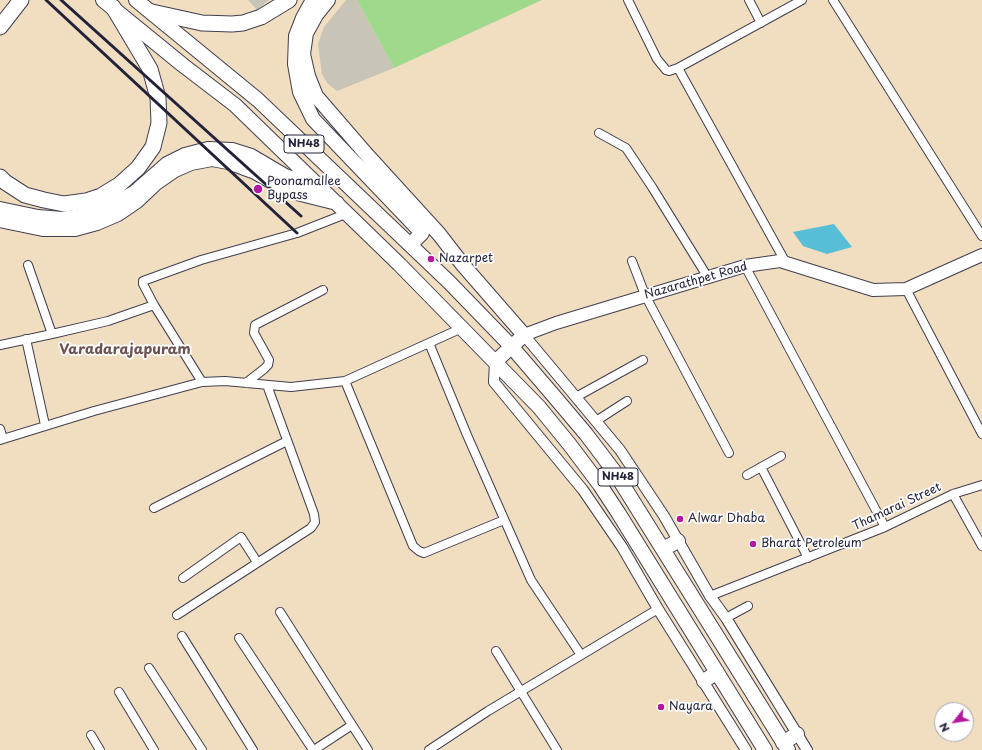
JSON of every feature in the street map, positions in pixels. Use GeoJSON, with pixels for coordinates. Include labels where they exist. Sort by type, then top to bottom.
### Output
{"type":"FeatureCollection","features":[{"type":"Feature","properties":{"kind":"highway"},"geometry":{"type":"LineString","coordinates":[[0,27],[21,0]]}},
{"type":"Feature","properties":{"kind":"highway","name":"NH48"},"geometry":{"type":"LineString","coordinates":[[136,0],[258,100],[449,282],[511,346],[586,434],[614,472],[785,746]]}},
{"type":"Feature","properties":{"kind":"highway"},"geometry":{"type":"LineString","coordinates":[[152,12],[202,23],[232,24],[252,21],[271,12],[289,0]]}},
{"type":"Feature","properties":{"kind":"highway"},"geometry":{"type":"LineString","coordinates":[[313,0],[303,18],[296,36],[295,64],[300,92],[314,119],[422,233],[410,245]]}},
{"type":"Feature","properties":{"kind":"highway"},"geometry":{"type":"LineString","coordinates":[[328,0],[316,15],[306,33],[303,54],[308,76],[316,96],[366,155],[439,234],[463,265],[524,335],[495,362]]}},
{"type":"Feature","properties":{"kind":"highway"},"geometry":{"type":"LineString","coordinates":[[0,177],[25,195],[64,204],[86,201],[101,196],[119,185],[138,168],[153,147],[159,123],[158,98],[150,69],[108,4]]}},
{"type":"Feature","properties":{"kind":"highway","name":"NH48"},"geometry":{"type":"LineString","coordinates":[[108,4],[184,66],[235,105],[319,188],[348,213],[400,264],[539,407],[600,485],[678,608],[765,750]]}},
{"type":"Feature","properties":{"kind":"highway"},"geometry":{"type":"LineString","coordinates":[[0,209],[38,217],[62,219],[87,215],[112,205],[134,193],[167,164],[185,155],[208,149],[232,150],[251,156],[285,176],[319,188]]}},
{"type":"Feature","properties":{"kind":"highway"},"geometry":{"type":"LineString","coordinates":[[0,220],[43,229],[74,229],[97,224],[118,214],[137,201],[156,183],[175,170],[191,163],[212,160],[228,162],[255,172],[297,194],[337,203]]}},
{"type":"Feature","properties":{"kind":"highway"},"geometry":{"type":"LineString","coordinates":[[663,549],[678,541]]}},
{"type":"Feature","properties":{"kind":"highway"},"geometry":{"type":"LineString","coordinates":[[704,681],[717,672]]}},
{"type":"Feature","properties":{"kind":"highway"},"geometry":{"type":"LineString","coordinates":[[785,746],[797,734]]}},
{"type":"Feature","properties":{"kind":"main road","name":"Nazarathpet Road"},"geometry":{"type":"LineString","coordinates":[[524,335],[556,323],[707,276],[745,266],[780,261],[873,290],[906,289],[982,255]]}},
{"type":"Feature","properties":{"kind":"street"},"geometry":{"type":"LineString","coordinates":[[628,0],[657,59],[666,70],[669,71],[678,68],[802,0]]}},
{"type":"Feature","properties":{"kind":"street"},"geometry":{"type":"LineString","coordinates":[[749,0],[761,23]]}},
{"type":"Feature","properties":{"kind":"street"},"geometry":{"type":"LineString","coordinates":[[833,0],[982,236]]}},
{"type":"Feature","properties":{"kind":"street"},"geometry":{"type":"LineString","coordinates":[[678,68],[786,263]]}},
{"type":"Feature","properties":{"kind":"street"},"geometry":{"type":"LineString","coordinates":[[599,133],[626,148],[707,276]]}},
{"type":"Feature","properties":{"kind":"street"},"geometry":{"type":"LineString","coordinates":[[202,382],[154,305],[143,282],[200,260],[297,233],[348,213]]}},
{"type":"Feature","properties":{"kind":"street"},"geometry":{"type":"LineString","coordinates":[[632,261],[646,295],[729,453]]}},
{"type":"Feature","properties":{"kind":"street"},"geometry":{"type":"LineString","coordinates":[[28,265],[52,334]]}},
{"type":"Feature","properties":{"kind":"street"},"geometry":{"type":"LineString","coordinates":[[745,266],[885,527]]}},
{"type":"Feature","properties":{"kind":"street"},"geometry":{"type":"LineString","coordinates":[[906,289],[982,434]]}},
{"type":"Feature","properties":{"kind":"street"},"geometry":{"type":"LineString","coordinates":[[246,383],[264,370],[268,365],[269,360],[254,334],[255,325],[323,290]]}},
{"type":"Feature","properties":{"kind":"street"},"geometry":{"type":"LineString","coordinates":[[0,344],[108,321],[154,305]]}},
{"type":"Feature","properties":{"kind":"street"},"geometry":{"type":"LineString","coordinates":[[0,429],[2,440],[45,425],[202,382],[225,380],[291,387],[345,381],[462,328]]}},
{"type":"Feature","properties":{"kind":"street"},"geometry":{"type":"LineString","coordinates":[[524,335],[620,450],[664,516],[710,596],[726,618],[807,750]]}},
{"type":"Feature","properties":{"kind":"street"},"geometry":{"type":"LineString","coordinates":[[26,339],[45,425]]}},
{"type":"Feature","properties":{"kind":"street"},"geometry":{"type":"LineString","coordinates":[[429,343],[467,435],[531,580],[581,655]]}},
{"type":"Feature","properties":{"kind":"street"},"geometry":{"type":"LineString","coordinates":[[576,397],[643,360]]}},
{"type":"Feature","properties":{"kind":"street"},"geometry":{"type":"LineString","coordinates":[[495,362],[494,382],[583,490],[622,548],[746,750]]}},
{"type":"Feature","properties":{"kind":"street"},"geometry":{"type":"LineString","coordinates":[[345,381],[413,546],[418,551],[424,553],[504,520]]}},
{"type":"Feature","properties":{"kind":"street"},"geometry":{"type":"LineString","coordinates":[[177,615],[311,528],[315,522],[314,514],[267,385]]}},
{"type":"Feature","properties":{"kind":"street"},"geometry":{"type":"LineString","coordinates":[[596,421],[627,401]]}},
{"type":"Feature","properties":{"kind":"street"},"geometry":{"type":"LineString","coordinates":[[154,508],[287,441]]}},
{"type":"Feature","properties":{"kind":"street"},"geometry":{"type":"LineString","coordinates":[[747,475],[781,456]]}},
{"type":"Feature","properties":{"kind":"street"},"geometry":{"type":"LineString","coordinates":[[761,467],[808,558]]}},
{"type":"Feature","properties":{"kind":"street","name":"Thamarai Street"},"geometry":{"type":"LineString","coordinates":[[710,596],[885,527],[953,494],[982,485]]}},
{"type":"Feature","properties":{"kind":"street"},"geometry":{"type":"LineString","coordinates":[[953,494],[982,546]]}},
{"type":"Feature","properties":{"kind":"street"},"geometry":{"type":"LineString","coordinates":[[183,578],[241,536],[257,562]]}},
{"type":"Feature","properties":{"kind":"street"},"geometry":{"type":"LineString","coordinates":[[726,618],[748,606]]}},
{"type":"Feature","properties":{"kind":"street"},"geometry":{"type":"LineString","coordinates":[[429,750],[488,710],[658,608]]}},
{"type":"Feature","properties":{"kind":"street"},"geometry":{"type":"LineString","coordinates":[[280,612],[368,750]]}},
{"type":"Feature","properties":{"kind":"street"},"geometry":{"type":"LineString","coordinates":[[182,636],[253,750]]}},
{"type":"Feature","properties":{"kind":"street"},"geometry":{"type":"LineString","coordinates":[[239,638],[314,750],[352,725]]}},
{"type":"Feature","properties":{"kind":"street"},"geometry":{"type":"LineString","coordinates":[[496,651],[557,750]]}},
{"type":"Feature","properties":{"kind":"street"},"geometry":{"type":"LineString","coordinates":[[149,668],[202,750]]}},
{"type":"Feature","properties":{"kind":"street"},"geometry":{"type":"LineString","coordinates":[[119,692],[154,750]]}},
{"type":"Feature","properties":{"kind":"street"},"geometry":{"type":"LineString","coordinates":[[91,735],[100,750]]}},
{"type":"Feature","properties":{"kind":"shaded area"},"geometry":{"type":"Polygon","coordinates":[[[248,0],[269,0],[257,10],[248,0]]]}},
{"type":"Feature","properties":{"kind":"shaded area"},"geometry":{"type":"Polygon","coordinates":[[[346,0],[357,0],[394,68],[337,91],[327,83],[322,74],[318,44],[324,27],[346,0]]]}},
{"type":"Feature","properties":{"kind":"green space"},"geometry":{"type":"Polygon","coordinates":[[[357,0],[542,0],[394,68],[357,0]]]}},
{"type":"Feature","properties":{"kind":"water"},"geometry":{"type":"Polygon","coordinates":[[[834,224],[852,247],[827,254],[803,246],[793,232],[834,224]]]}},
{"type":"Feature","properties":{"kind":"railway"},"geometry":{"type":"LineString","coordinates":[[46,0],[297,233]]}},
{"type":"Feature","properties":{"kind":"railway"},"geometry":{"type":"LineString","coordinates":[[61,0],[301,216]]}},
{"type":"Feature","properties":{"kind":"place","name":"Poonamallee Bypass"},"geometry":{"type":"Point","coordinates":[258,189]}},
{"type":"Feature","properties":{"kind":"place","name":"Nazarpet"},"geometry":{"type":"Point","coordinates":[431,259]}},
{"type":"Feature","properties":{"kind":"place","name":"Alwar Dhaba"},"geometry":{"type":"Point","coordinates":[680,519]}},
{"type":"Feature","properties":{"kind":"place","name":"Bharat Petroleum"},"geometry":{"type":"Point","coordinates":[753,544]}},
{"type":"Feature","properties":{"kind":"place","name":"Nayara"},"geometry":{"type":"Point","coordinates":[661,707]}},
{"type":"Feature","properties":{"kind":"district","name":"Varadarajapuram"},"geometry":{"type":"Point","coordinates":[125,350]}}]}
